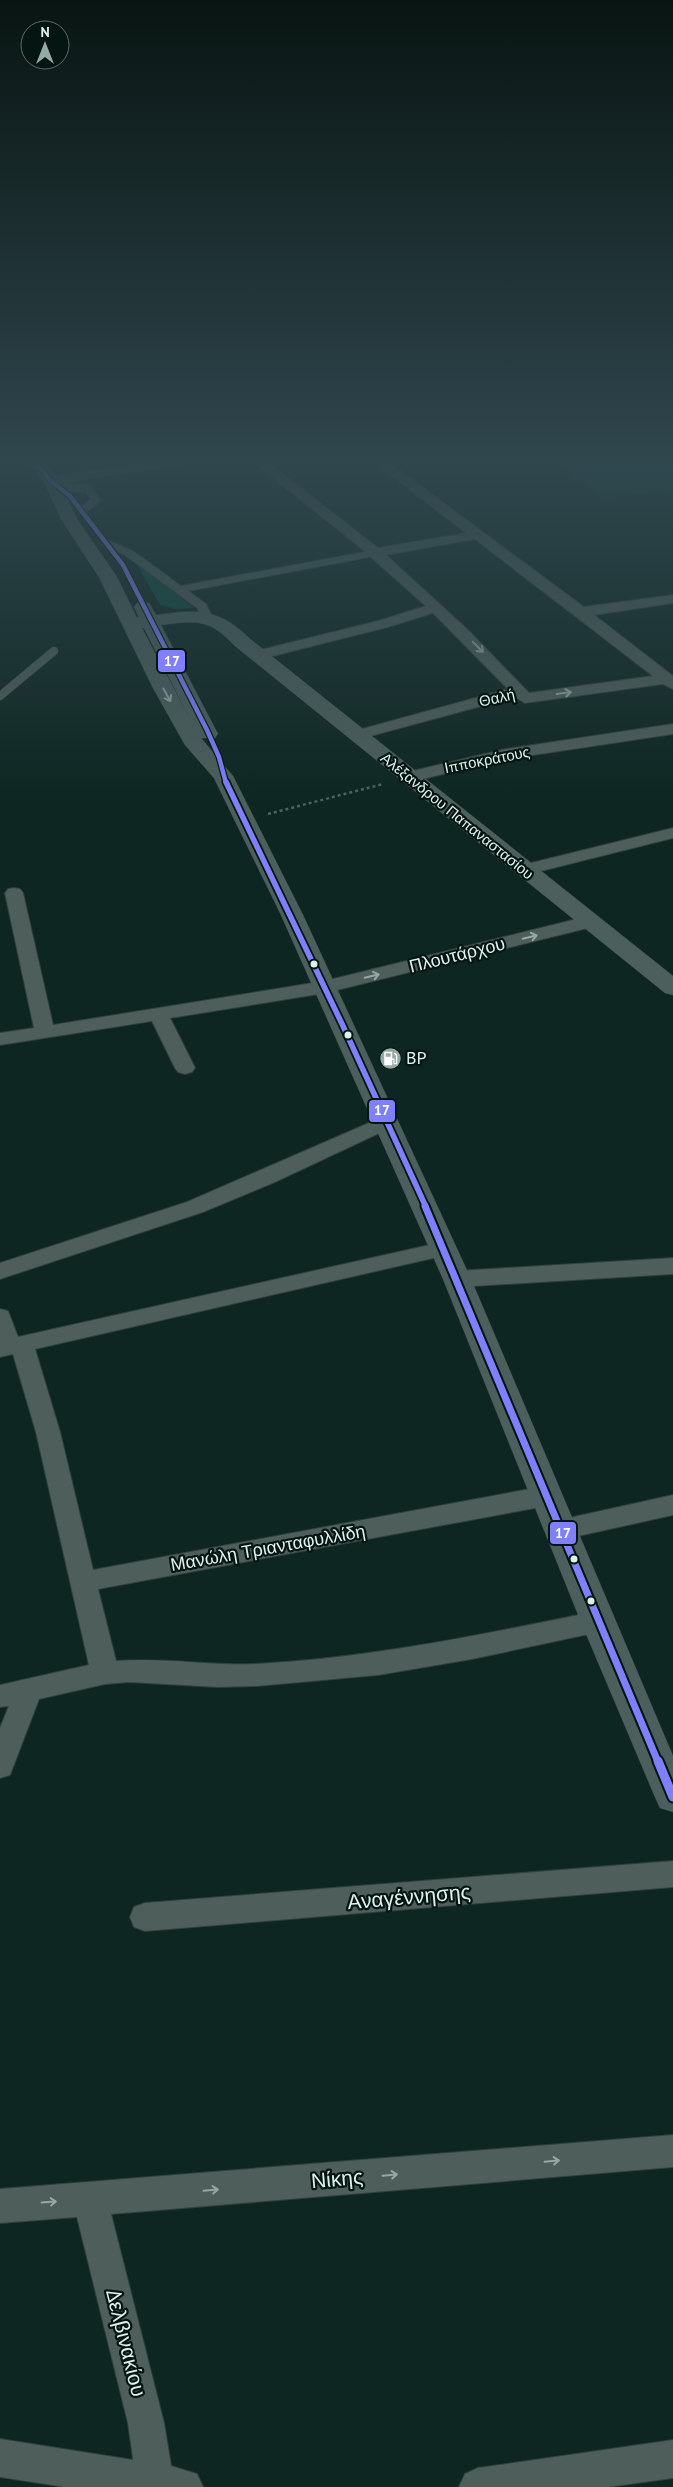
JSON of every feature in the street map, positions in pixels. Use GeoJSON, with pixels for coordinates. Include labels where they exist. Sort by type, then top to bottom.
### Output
{"type":"FeatureCollection","features":[{"type":"Feature","properties":{"kind":"main road"},"geometry":{"type":"LineString","coordinates":[[106,574],[195,745],[223,776]]}},
{"type":"Feature","properties":{"kind":"main road"},"geometry":{"type":"LineString","coordinates":[[129,574],[168,635],[219,756],[223,776],[325,987],[457,1279],[598,1622],[673,1797]]}},
{"type":"Feature","properties":{"kind":"main road","name":"Αλέξανδρου Παπαναστασίου"},"geometry":{"type":"LineString","coordinates":[[168,635],[175,618],[208,619],[224,625],[235,640]]}},
{"type":"Feature","properties":{"kind":"main road","name":"Αλέξανδρου Παπαναστασίου"},"geometry":{"type":"LineString","coordinates":[[134,630],[168,635],[182,629],[202,630],[235,640],[257,655],[588,922],[673,988]]}},
{"type":"Feature","properties":{"kind":"main road"},"geometry":{"type":"LineString","coordinates":[[168,635],[235,640]]}},
{"type":"Feature","properties":{"kind":"street"},"geometry":{"type":"LineString","coordinates":[[158,574],[202,606],[208,619]]}},
{"type":"Feature","properties":{"kind":"street"},"geometry":{"type":"LineString","coordinates":[[179,589],[260,574]]}},
{"type":"Feature","properties":{"kind":"street"},"geometry":{"type":"LineString","coordinates":[[398,574],[490,660],[519,690]]}},
{"type":"Feature","properties":{"kind":"street"},"geometry":{"type":"LineString","coordinates":[[530,574],[670,682]]}},
{"type":"Feature","properties":{"kind":"street"},"geometry":{"type":"LineString","coordinates":[[581,612],[673,599]]}},
{"type":"Feature","properties":{"kind":"street"},"geometry":{"type":"LineString","coordinates":[[257,655],[383,624],[434,608]]}},
{"type":"Feature","properties":{"kind":"street","name":"Θαλή"},"geometry":{"type":"LineString","coordinates":[[357,735],[519,690],[525,698],[670,682]]}},
{"type":"Feature","properties":{"kind":"street","name":"Ιπποκράτους"},"geometry":{"type":"LineString","coordinates":[[410,777],[506,754],[673,729]]}},
{"type":"Feature","properties":{"kind":"street"},"geometry":{"type":"LineString","coordinates":[[525,870],[673,833]]}},
{"type":"Feature","properties":{"kind":"street"},"geometry":{"type":"LineString","coordinates":[[14,893],[45,1032]]}},
{"type":"Feature","properties":{"kind":"street","name":"Πλουτάρχου"},"geometry":{"type":"LineString","coordinates":[[0,1039],[158,1013],[269,998],[325,987],[588,922]]}},
{"type":"Feature","properties":{"kind":"street"},"geometry":{"type":"LineString","coordinates":[[158,1013],[185,1068]]}},
{"type":"Feature","properties":{"kind":"street"},"geometry":{"type":"LineString","coordinates":[[0,1272],[204,1203],[267,1177],[385,1122]]}},
{"type":"Feature","properties":{"kind":"street"},"geometry":{"type":"LineString","coordinates":[[11,1347],[443,1249]]}},
{"type":"Feature","properties":{"kind":"street"},"geometry":{"type":"LineString","coordinates":[[457,1279],[673,1266]]}},
{"type":"Feature","properties":{"kind":"street"},"geometry":{"type":"LineString","coordinates":[[0,1317],[48,1432],[105,1673]]}},
{"type":"Feature","properties":{"kind":"street","name":"Μανώλη Τριανταφυλλίδη"},"geometry":{"type":"LineString","coordinates":[[83,1582],[546,1496]]}},
{"type":"Feature","properties":{"kind":"street"},"geometry":{"type":"LineString","coordinates":[[560,1530],[673,1505]]}},
{"type":"Feature","properties":{"kind":"street"},"geometry":{"type":"LineString","coordinates":[[0,1696],[105,1673],[155,1671],[218,1676],[337,1669],[463,1650],[598,1622]]}},
{"type":"Feature","properties":{"kind":"street"},"geometry":{"type":"LineString","coordinates":[[0,1766],[29,1689]]}},
{"type":"Feature","properties":{"kind":"street","name":"Αναγέννησης"},"geometry":{"type":"LineString","coordinates":[[145,1917],[673,1874]]}},
{"type":"Feature","properties":{"kind":"street","name":"Νίκης"},"geometry":{"type":"LineString","coordinates":[[0,2206],[673,2151]]}},
{"type":"Feature","properties":{"kind":"street","name":"Δελβινακίου"},"geometry":{"type":"LineString","coordinates":[[90,2200],[146,2423],[152,2458],[163,2485]]}},
{"type":"Feature","properties":{"kind":"street"},"geometry":{"type":"LineString","coordinates":[[0,2458],[163,2485]]}},
{"type":"Feature","properties":{"kind":"street"},"geometry":{"type":"LineString","coordinates":[[478,2487],[673,2459]]}},
{"type":"Feature","properties":{"kind":"lane"},"geometry":{"type":"LineString","coordinates":[[0,696],[54,651]]}},
{"type":"Feature","properties":{"kind":"path"},"geometry":{"type":"LineString","coordinates":[[245,820],[410,777]]}},
{"type":"Feature","properties":{"kind":"green space"},"geometry":{"type":"Polygon","coordinates":[[[142,574],[151,574],[194,608],[175,609],[160,605],[142,574]]]}},
{"type":"Feature","properties":{"kind":"transit line","name":"17"},"geometry":{"type":"LineString","coordinates":[[128,574],[207,730],[219,757],[223,776],[284,901],[401,1152],[484,1344],[673,1797]]}},
{"type":"Feature","properties":{"kind":"place","name":"BP"},"geometry":{"type":"Point","coordinates":[390,1058]}}]}
